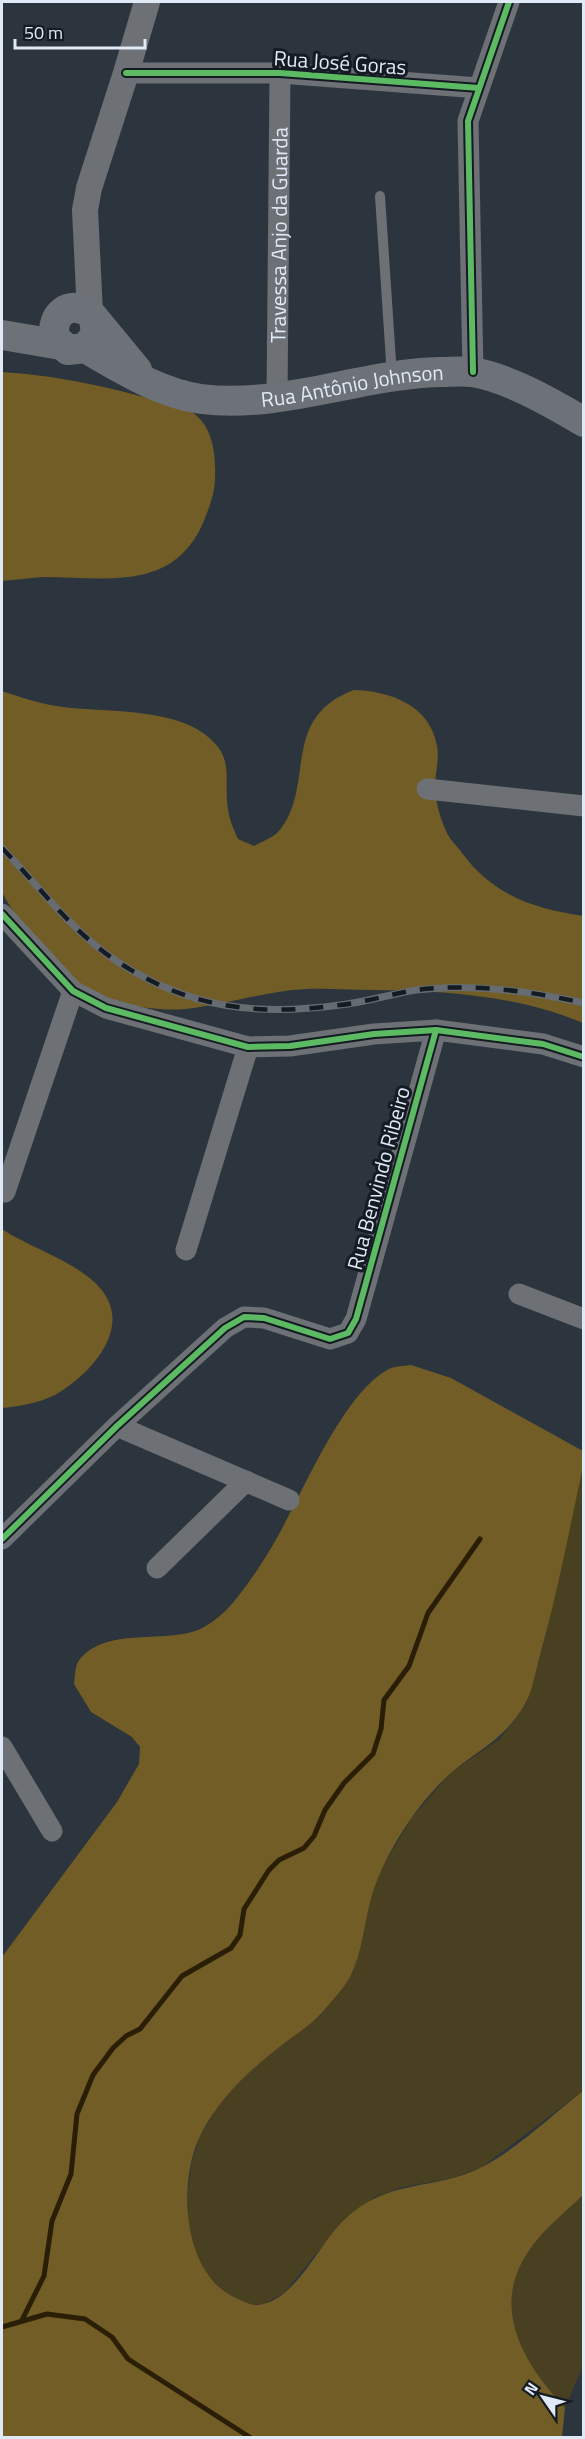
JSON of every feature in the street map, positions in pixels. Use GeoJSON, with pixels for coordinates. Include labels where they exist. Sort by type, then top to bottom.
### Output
{"type":"FeatureCollection","features":[{"type":"Feature","properties":{"kind":"main road"},"geometry":{"type":"LineString","coordinates":[[2,324],[76,314]]}},
{"type":"Feature","properties":{"kind":"main road"},"geometry":{"type":"LineString","coordinates":[[76,314],[96,335],[73,347],[53,330],[76,314]]}},
{"type":"Feature","properties":{"kind":"main road"},"geometry":{"type":"LineString","coordinates":[[76,314],[149,384]]}},
{"type":"Feature","properties":{"kind":"main road","name":"Rua Antônio Johnson"},"geometry":{"type":"LineString","coordinates":[[2,334],[73,347],[149,384],[199,398],[231,401],[278,397],[414,373],[472,372],[534,393],[584,422]]}},
{"type":"Feature","properties":{"kind":"street"},"geometry":{"type":"LineString","coordinates":[[76,314],[86,255],[85,210],[89,188],[147,2]]}},
{"type":"Feature","properties":{"kind":"street"},"geometry":{"type":"LineString","coordinates":[[472,372],[468,121],[509,2]]}},
{"type":"Feature","properties":{"kind":"street","name":"Rua José Goras"},"geometry":{"type":"LineString","coordinates":[[126,74],[280,73],[479,88]]}},
{"type":"Feature","properties":{"kind":"street","name":"Travessa Anjo da Guarda"},"geometry":{"type":"LineString","coordinates":[[278,397],[280,73]]}},
{"type":"Feature","properties":{"kind":"street"},"geometry":{"type":"LineString","coordinates":[[427,789],[584,806]]}},
{"type":"Feature","properties":{"kind":"street"},"geometry":{"type":"LineString","coordinates":[[2,914],[73,991],[106,1008],[249,1047],[290,1046],[374,1034],[436,1030],[543,1044],[584,1057]]}},
{"type":"Feature","properties":{"kind":"street"},"geometry":{"type":"LineString","coordinates":[[5,1192],[73,991]]}},
{"type":"Feature","properties":{"kind":"street","name":"Rua Benvindo Ribeiro"},"geometry":{"type":"LineString","coordinates":[[117,1426],[225,1328],[244,1317],[264,1318],[330,1339],[348,1333],[356,1319],[436,1030]]}},
{"type":"Feature","properties":{"kind":"street"},"geometry":{"type":"LineString","coordinates":[[186,1250],[249,1047]]}},
{"type":"Feature","properties":{"kind":"street"},"geometry":{"type":"LineString","coordinates":[[519,1294],[584,1319]]}},
{"type":"Feature","properties":{"kind":"street"},"geometry":{"type":"LineString","coordinates":[[2,1539],[117,1426],[288,1500]]}},
{"type":"Feature","properties":{"kind":"street"},"geometry":{"type":"LineString","coordinates":[[158,1568],[246,1481]]}},
{"type":"Feature","properties":{"kind":"street"},"geometry":{"type":"LineString","coordinates":[[2,1747],[52,1831]]}},
{"type":"Feature","properties":{"kind":"lane"},"geometry":{"type":"LineString","coordinates":[[380,196],[392,377]]}},
{"type":"Feature","properties":{"kind":"shaded area"},"geometry":{"type":"Polygon","coordinates":[[[2,372],[50,377],[122,391],[192,412],[199,418],[205,425],[212,442],[215,460],[214,488],[205,518],[192,542],[176,559],[158,570],[137,576],[43,577],[2,581],[2,372]]]}},
{"type":"Feature","properties":{"kind":"shaded area"},"geometry":{"type":"Polygon","coordinates":[[[354,690],[394,697],[406,703],[426,720],[437,746],[435,791],[444,827],[449,837],[474,868],[501,890],[516,898],[548,909],[583,916],[583,1023],[532,1006],[480,996],[428,992],[306,989],[276,992],[185,1009],[142,1007],[110,1000],[82,988],[72,981],[43,951],[24,927],[2,892],[2,691],[55,706],[124,711],[167,718],[187,724],[204,734],[218,747],[225,761],[227,801],[236,836],[254,846],[278,832],[289,814],[296,795],[307,736],[316,718],[331,702],[354,690]]]}},
{"type":"Feature","properties":{"kind":"shaded area"},"geometry":{"type":"Polygon","coordinates":[[[2,1229],[67,1263],[91,1279],[109,1302],[112,1316],[111,1331],[106,1345],[98,1358],[75,1381],[42,1400],[2,1408],[2,1229]]]}},
{"type":"Feature","properties":{"kind":"shaded area"},"geometry":{"type":"Polygon","coordinates":[[[411,1365],[451,1378],[583,1451],[583,1467],[533,1683],[524,1706],[516,1718],[491,1743],[452,1772],[414,1814],[404,1829],[375,1885],[358,1957],[344,1986],[316,2019],[238,2083],[209,2120],[193,2154],[187,2200],[189,2225],[204,2269],[218,2286],[246,2302],[256,2305],[263,2304],[276,2299],[298,2280],[336,2229],[361,2206],[395,2191],[447,2179],[482,2167],[521,2141],[583,2091],[583,2195],[542,2234],[522,2263],[514,2285],[512,2307],[515,2328],[534,2370],[565,2408],[562,2437],[2,2438],[2,1957],[117,1802],[139,1764],[140,1747],[132,1737],[91,1712],[74,1684],[77,1664],[89,1651],[102,1644],[117,1640],[184,1634],[198,1630],[214,1621],[232,1604],[264,1559],[326,1444],[356,1398],[372,1381],[389,1369],[411,1365]]]}},
{"type":"Feature","properties":{"kind":"shaded area"},"geometry":{"type":"Polygon","coordinates":[[[583,1467],[583,2091],[482,2167],[453,2178],[403,2187],[375,2197],[345,2219],[284,2293],[264,2304],[250,2305],[228,2295],[208,2276],[195,2251],[188,2222],[188,2192],[191,2165],[199,2138],[221,2100],[244,2075],[321,2015],[381,1869],[411,1819],[450,1773],[500,1739],[526,1704],[545,1639],[583,1467]]]}},
{"type":"Feature","properties":{"kind":"shaded area"},"geometry":{"type":"Polygon","coordinates":[[[583,2195],[583,2366],[565,2408],[534,2370],[515,2328],[512,2307],[514,2285],[522,2263],[542,2234],[583,2195]]]}},
{"type":"Feature","properties":{"kind":"waterway"},"geometry":{"type":"LineString","coordinates":[[22,2320],[44,2276],[52,2221],[71,2174],[77,2114],[93,2075],[113,2048],[126,2036],[140,2029],[182,1976],[231,1948],[240,1935],[244,1909],[269,1870],[279,1860],[304,1848],[314,1836],[325,1810],[344,1783],[373,1754],[381,1729],[384,1700],[409,1666],[428,1613],[480,1539]]}},
{"type":"Feature","properties":{"kind":"waterway"},"geometry":{"type":"LineString","coordinates":[[2,2327],[47,2314],[85,2319],[112,2337],[128,2359],[251,2438]]}},
{"type":"Feature","properties":{"kind":"railway"},"geometry":{"type":"LineString","coordinates":[[2,848],[71,923],[102,950],[145,978],[198,999],[253,1009],[281,1010],[350,1004],[416,990],[458,987],[522,992],[584,1003]]}},
{"type":"Feature","properties":{"kind":"cycle path"},"geometry":{"type":"LineString","coordinates":[[473,372],[468,121],[509,2]]}},
{"type":"Feature","properties":{"kind":"cycle path"},"geometry":{"type":"LineString","coordinates":[[126,73],[280,73],[479,88]]}},
{"type":"Feature","properties":{"kind":"cycle path"},"geometry":{"type":"LineString","coordinates":[[2,914],[73,991],[106,1008],[248,1047],[290,1046],[374,1034],[436,1030],[543,1044],[584,1057]]}},
{"type":"Feature","properties":{"kind":"cycle path"},"geometry":{"type":"LineString","coordinates":[[2,1539],[117,1426],[225,1328],[244,1317],[264,1318],[330,1339],[348,1333],[356,1319],[436,1030]]}}]}
